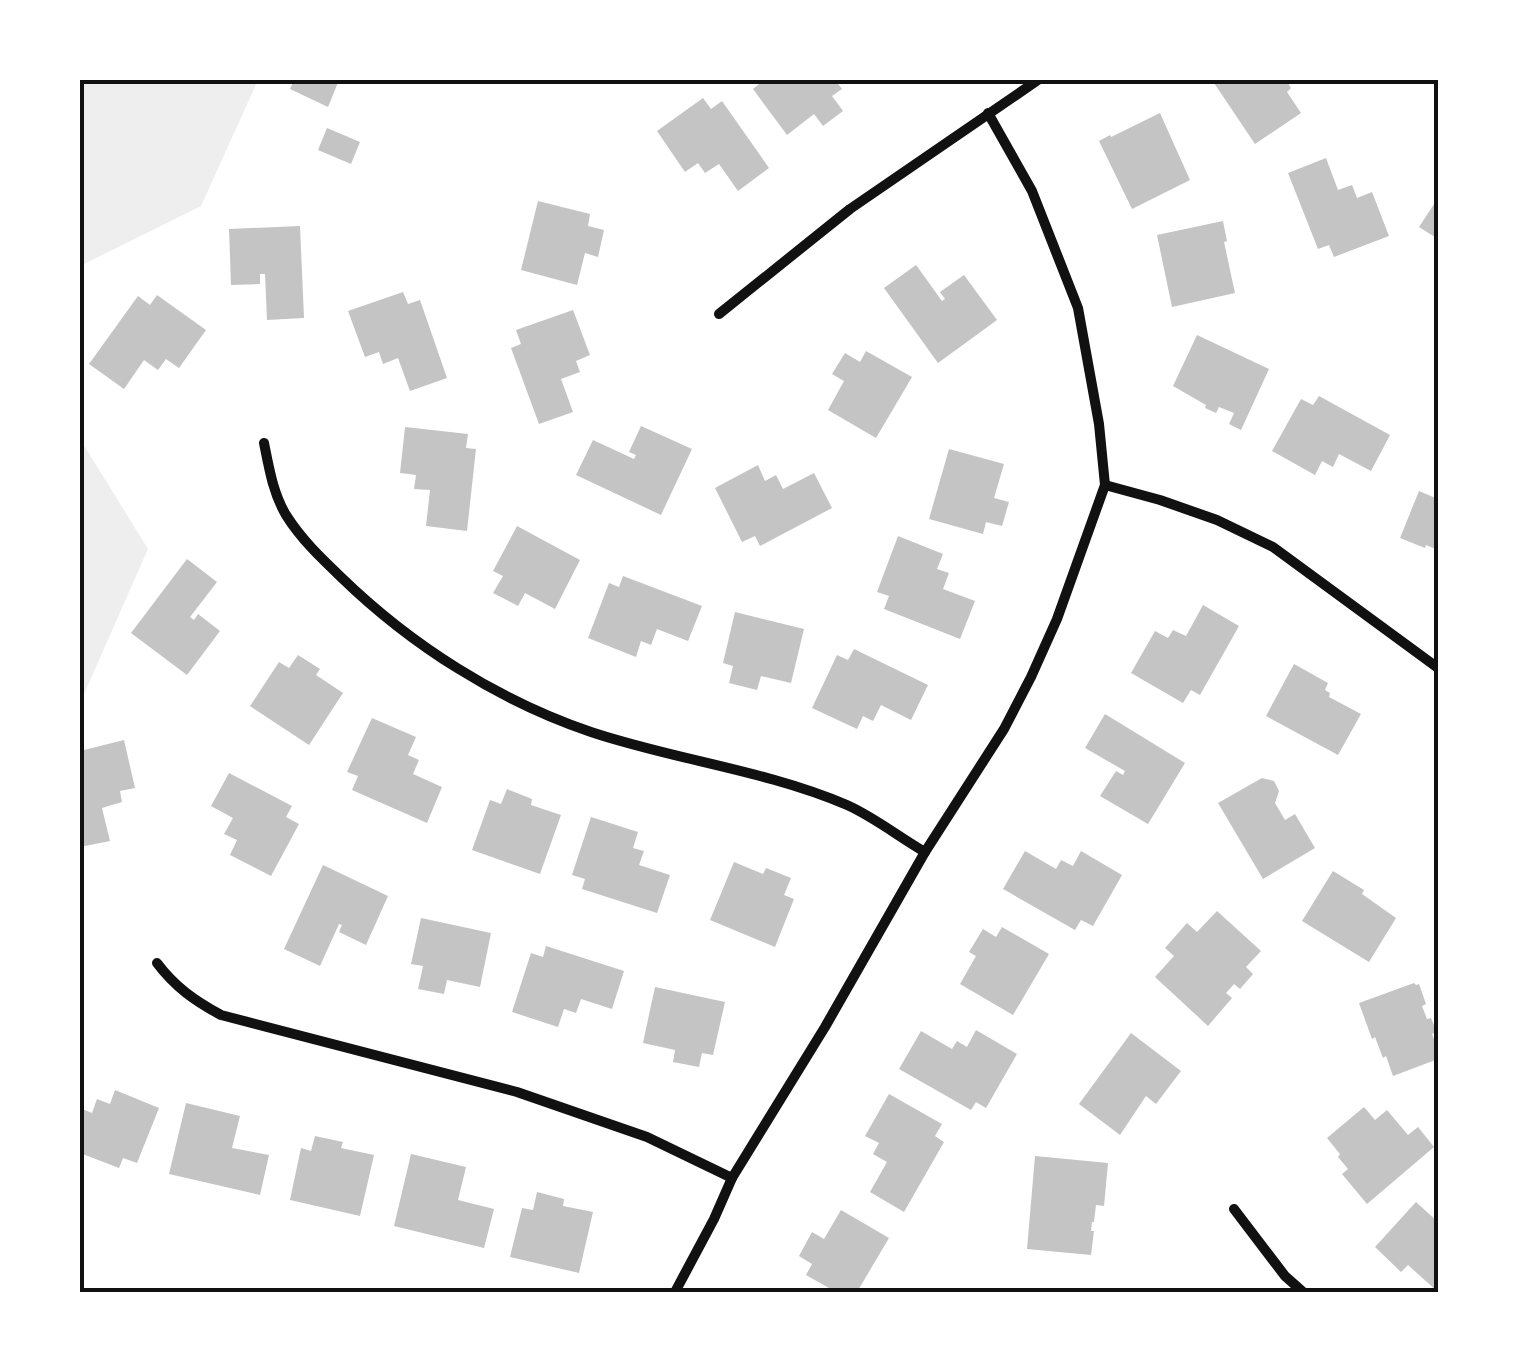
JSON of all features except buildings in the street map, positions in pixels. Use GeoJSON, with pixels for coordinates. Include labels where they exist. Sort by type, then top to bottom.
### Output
{"type":"FeatureCollection","features":[{"type":"Feature","properties":{"kind":"street"},"geometry":{"type":"LineString","coordinates":[[719,314],[850,210],[1038,80]]}},
{"type":"Feature","properties":{"kind":"street"},"geometry":{"type":"LineString","coordinates":[[675,1292],[732,1178],[826,1027],[925,852],[1004,729],[1032,677],[1064,602],[1105,485],[1099,424],[1078,308],[1032,191],[988,113]]}},
{"type":"Feature","properties":{"kind":"street"},"geometry":{"type":"LineString","coordinates":[[264,443],[276,497],[297,530],[358,594],[443,658],[506,695],[591,732],[760,776],[850,806],[925,852]]}},
{"type":"Feature","properties":{"kind":"street"},"geometry":{"type":"LineString","coordinates":[[1105,485],[1217,520],[1274,547],[1438,668]]}},
{"type":"Feature","properties":{"kind":"street"},"geometry":{"type":"LineString","coordinates":[[157,963],[191,998],[221,1014],[517,1092],[646,1137],[732,1178]]}},
{"type":"Feature","properties":{"kind":"street"},"geometry":{"type":"LineString","coordinates":[[1234,1209],[1285,1276],[1303,1292]]}},
{"type":"Feature","properties":{"kind":"shaded area"},"geometry":{"type":"Polygon","coordinates":[[[80,80],[258,80],[201,206],[80,266],[80,80]]]}},
{"type":"Feature","properties":{"kind":"shaded area"},"geometry":{"type":"Polygon","coordinates":[[[80,439],[148,549],[80,703],[80,439]]]}}]}
